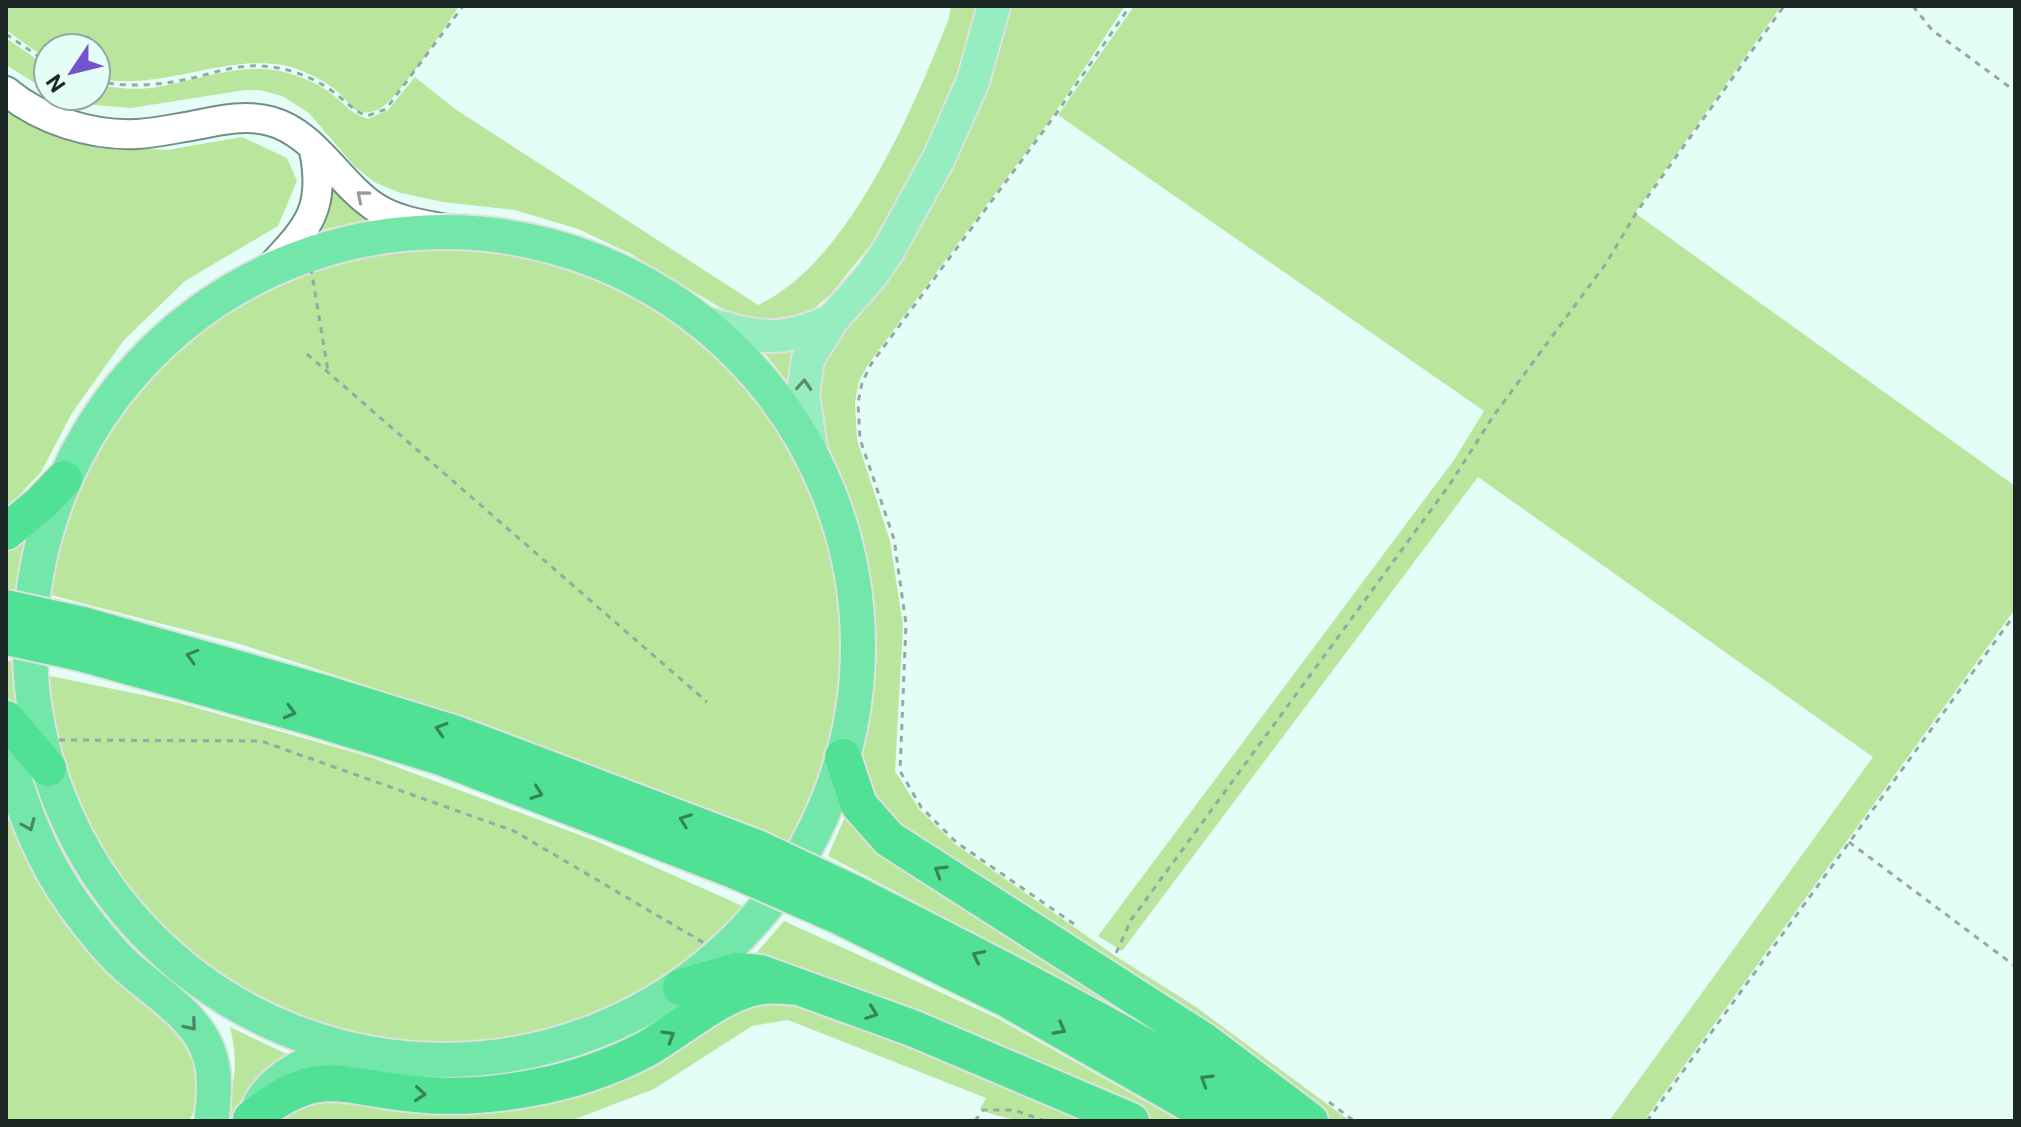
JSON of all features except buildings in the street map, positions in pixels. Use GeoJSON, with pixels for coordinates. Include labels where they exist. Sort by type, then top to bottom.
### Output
{"type":"FeatureCollection","features":[{"type":"Feature","properties":{"kind":"highway"},"geometry":{"type":"LineString","coordinates":[[460,232],[531,241],[600,263],[664,296],[702,322],[763,383],[812,456],[839,525],[854,591],[858,658],[851,725],[843,757],[833,789],[805,850],[768,905],[722,954],[681,987],[604,1029],[563,1044],[520,1054],[432,1061],[345,1049],[269,1022],[199,980],[146,934],[101,879],[67,818],[44,754],[30,671],[32,600],[45,531],[64,479],[99,415],[146,358],[201,309],[269,269],[308,254],[368,238],[460,232]]}},
{"type":"Feature","properties":{"kind":"highway"},"geometry":{"type":"LineString","coordinates":[[6,532],[64,479]]}},
{"type":"Feature","properties":{"kind":"highway"},"geometry":{"type":"LineString","coordinates":[[6,608],[82,639],[310,717],[441,757],[747,860],[1016,975],[1191,1071],[1273,1121]]}},
{"type":"Feature","properties":{"kind":"highway"},"geometry":{"type":"LineString","coordinates":[[6,637],[82,639]]}},
{"type":"Feature","properties":{"kind":"highway"},"geometry":{"type":"LineString","coordinates":[[6,719],[44,754]]}},
{"type":"Feature","properties":{"kind":"highway"},"geometry":{"type":"LineString","coordinates":[[6,750],[25,815],[37,843],[74,905],[121,961],[190,1021],[205,1044],[214,1087],[211,1119]]}},
{"type":"Feature","properties":{"kind":"highway"},"geometry":{"type":"LineString","coordinates":[[843,757],[859,805],[889,839],[1204,1041],[1316,1108]]}},
{"type":"Feature","properties":{"kind":"highway"},"geometry":{"type":"LineString","coordinates":[[847,905],[1220,1121]]}},
{"type":"Feature","properties":{"kind":"highway"},"geometry":{"type":"LineString","coordinates":[[681,987],[748,971],[912,1028],[1131,1121]]}},
{"type":"Feature","properties":{"kind":"highway"},"geometry":{"type":"LineString","coordinates":[[199,980],[220,1021],[228,1054],[225,1089],[211,1119]]}},
{"type":"Feature","properties":{"kind":"highway"},"geometry":{"type":"LineString","coordinates":[[250,1120],[290,1092],[323,1082],[343,1082],[436,1096],[500,1092],[558,1082],[586,1075],[642,1051],[734,995],[754,987],[799,987]]}},
{"type":"Feature","properties":{"kind":"highway"},"geometry":{"type":"LineString","coordinates":[[250,1120],[263,1098],[281,1080],[297,1069],[345,1049]]}},
{"type":"Feature","properties":{"kind":"main road"},"geometry":{"type":"LineString","coordinates":[[812,456],[803,394],[808,359],[832,320],[871,276],[888,251],[939,158],[973,81],[994,6]]}},
{"type":"Feature","properties":{"kind":"main road"},"geometry":{"type":"LineString","coordinates":[[6,91],[66,124],[103,132],[136,134],[251,117],[282,125],[379,210],[390,216],[460,232]]}},
{"type":"Feature","properties":{"kind":"main road"},"geometry":{"type":"LineString","coordinates":[[269,269],[299,237],[311,216],[319,176],[314,150]]}},
{"type":"Feature","properties":{"kind":"main road"},"geometry":{"type":"LineString","coordinates":[[702,322],[767,338],[796,335],[832,320]]}},
{"type":"Feature","properties":{"kind":"path"},"geometry":{"type":"LineString","coordinates":[[112,83],[146,86],[226,69],[261,66],[309,78],[367,116],[386,109],[463,6]]}},
{"type":"Feature","properties":{"kind":"path"},"geometry":{"type":"LineString","coordinates":[[1080,928],[956,842],[921,807],[900,771],[906,624],[894,539],[860,439],[858,403],[862,383],[871,364],[1056,114],[1130,6]]}},
{"type":"Feature","properties":{"kind":"path"},"geometry":{"type":"LineString","coordinates":[[1116,953],[1131,920],[1450,484],[1492,418],[1607,262],[1636,213],[1784,6]]}},
{"type":"Feature","properties":{"kind":"path"},"geometry":{"type":"LineString","coordinates":[[1913,6],[1932,30],[2015,91]]}},
{"type":"Feature","properties":{"kind":"path"},"geometry":{"type":"LineString","coordinates":[[6,34],[32,52]]}},
{"type":"Feature","properties":{"kind":"path"},"geometry":{"type":"LineString","coordinates":[[308,254],[328,371]]}},
{"type":"Feature","properties":{"kind":"path"},"geometry":{"type":"LineString","coordinates":[[307,354],[707,702]]}},
{"type":"Feature","properties":{"kind":"path"},"geometry":{"type":"LineString","coordinates":[[1647,1121],[2015,614]]}},
{"type":"Feature","properties":{"kind":"path"},"geometry":{"type":"LineString","coordinates":[[44,754],[261,741],[514,831],[722,954]]}},
{"type":"Feature","properties":{"kind":"path"},"geometry":{"type":"LineString","coordinates":[[1849,842],[2015,966]]}},
{"type":"Feature","properties":{"kind":"path"},"geometry":{"type":"LineString","coordinates":[[1316,1108],[1354,1121]]}},
{"type":"Feature","properties":{"kind":"path"},"geometry":{"type":"LineString","coordinates":[[975,1121],[983,1110],[1014,1110],[1045,1121]]}},
{"type":"Feature","properties":{"kind":"green space"},"geometry":{"type":"Polygon","coordinates":[[[6,6],[459,6],[396,94],[377,110],[366,112],[354,109],[337,91],[318,79],[283,65],[236,65],[143,80],[112,80],[112,32],[32,32],[32,49],[6,30],[6,6]]]}},
{"type":"Feature","properties":{"kind":"green space"},"geometry":{"type":"Polygon","coordinates":[[[951,6],[984,6],[930,154],[869,247],[830,295],[811,311],[775,323],[744,318],[719,307],[631,254],[578,229],[515,210],[443,202],[401,193],[376,183],[355,167],[309,113],[282,96],[245,90],[131,108],[112,106],[112,86],[151,88],[234,71],[267,69],[316,84],[368,119],[388,110],[415,77],[455,109],[758,305],[791,284],[821,255],[849,219],[897,137],[949,18],[951,6]]]}},
{"type":"Feature","properties":{"kind":"green space"},"geometry":{"type":"Polygon","coordinates":[[[1005,6],[1125,6],[1055,113],[869,363],[859,381],[855,402],[857,440],[890,541],[903,625],[895,771],[919,809],[955,844],[1114,955],[1196,1007],[1350,1121],[1332,1121],[1288,1088],[874,809],[860,765],[875,677],[874,626],[859,530],[810,401],[818,351],[1005,6]]]}},
{"type":"Feature","properties":{"kind":"green space"},"geometry":{"type":"Polygon","coordinates":[[[1134,6],[1781,6],[1635,213],[2015,486],[2015,609],[1644,1121],[1609,1121],[1873,757],[1478,477],[1122,951],[1098,936],[1454,460],[1484,411],[1058,115],[1134,6]]]}},
{"type":"Feature","properties":{"kind":"green space"},"geometry":{"type":"Polygon","coordinates":[[[6,38],[32,56],[32,81],[6,65],[6,38]]]}},
{"type":"Feature","properties":{"kind":"green space"},"geometry":{"type":"Polygon","coordinates":[[[6,109],[21,121],[99,145],[167,150],[242,137],[287,158],[297,181],[278,226],[185,281],[124,340],[72,413],[41,472],[6,509],[6,109]]]}},
{"type":"Feature","properties":{"kind":"green space"},"geometry":{"type":"Polygon","coordinates":[[[325,175],[370,219],[317,231],[325,175]]]}},
{"type":"Feature","properties":{"kind":"green space"},"geometry":{"type":"Polygon","coordinates":[[[471,245],[532,252],[567,260],[619,281],[667,309],[710,343],[748,383],[781,427],[808,475],[829,526],[844,580],[848,620],[843,705],[834,755],[819,804],[800,846],[444,711],[240,644],[43,593],[73,491],[92,451],[145,374],[205,318],[270,283],[363,251],[471,245]]]}},
{"type":"Feature","properties":{"kind":"green space"},"geometry":{"type":"Polygon","coordinates":[[[806,344],[794,390],[759,346],[806,344]]]}},
{"type":"Feature","properties":{"kind":"green space"},"geometry":{"type":"Polygon","coordinates":[[[32,524],[17,596],[6,593],[6,540],[32,524]]]}},
{"type":"Feature","properties":{"kind":"green space"},"geometry":{"type":"Polygon","coordinates":[[[6,660],[22,663],[29,721],[6,699],[6,660]]]}},
{"type":"Feature","properties":{"kind":"green space"},"geometry":{"type":"Polygon","coordinates":[[[41,674],[176,702],[370,757],[596,841],[754,911],[664,985],[615,1013],[541,1040],[487,1050],[414,1051],[352,1042],[293,1023],[239,996],[189,960],[145,918],[108,869],[77,815],[54,757],[45,716],[41,674]]]}},
{"type":"Feature","properties":{"kind":"green space"},"geometry":{"type":"Polygon","coordinates":[[[6,789],[182,1024],[198,1085],[195,1109],[189,1121],[6,1121],[6,789]]]}},
{"type":"Feature","properties":{"kind":"green space"},"geometry":{"type":"Polygon","coordinates":[[[850,805],[1201,1052],[1194,1064],[1023,959],[828,856],[850,805]]]}},
{"type":"Feature","properties":{"kind":"green space"},"geometry":{"type":"Polygon","coordinates":[[[784,921],[997,1018],[1180,1121],[1157,1121],[752,958],[784,921]]]}},
{"type":"Feature","properties":{"kind":"green space"},"geometry":{"type":"Polygon","coordinates":[[[750,999],[825,1003],[1107,1121],[1042,1122],[994,1115],[980,1109],[986,1098],[788,1020],[752,1026],[654,1089],[570,1121],[267,1121],[309,1092],[491,1100],[750,999]]]}},
{"type":"Feature","properties":{"kind":"green space"},"geometry":{"type":"Polygon","coordinates":[[[230,1027],[295,1058],[258,1083],[227,1121],[235,1065],[230,1027]]]}}]}
